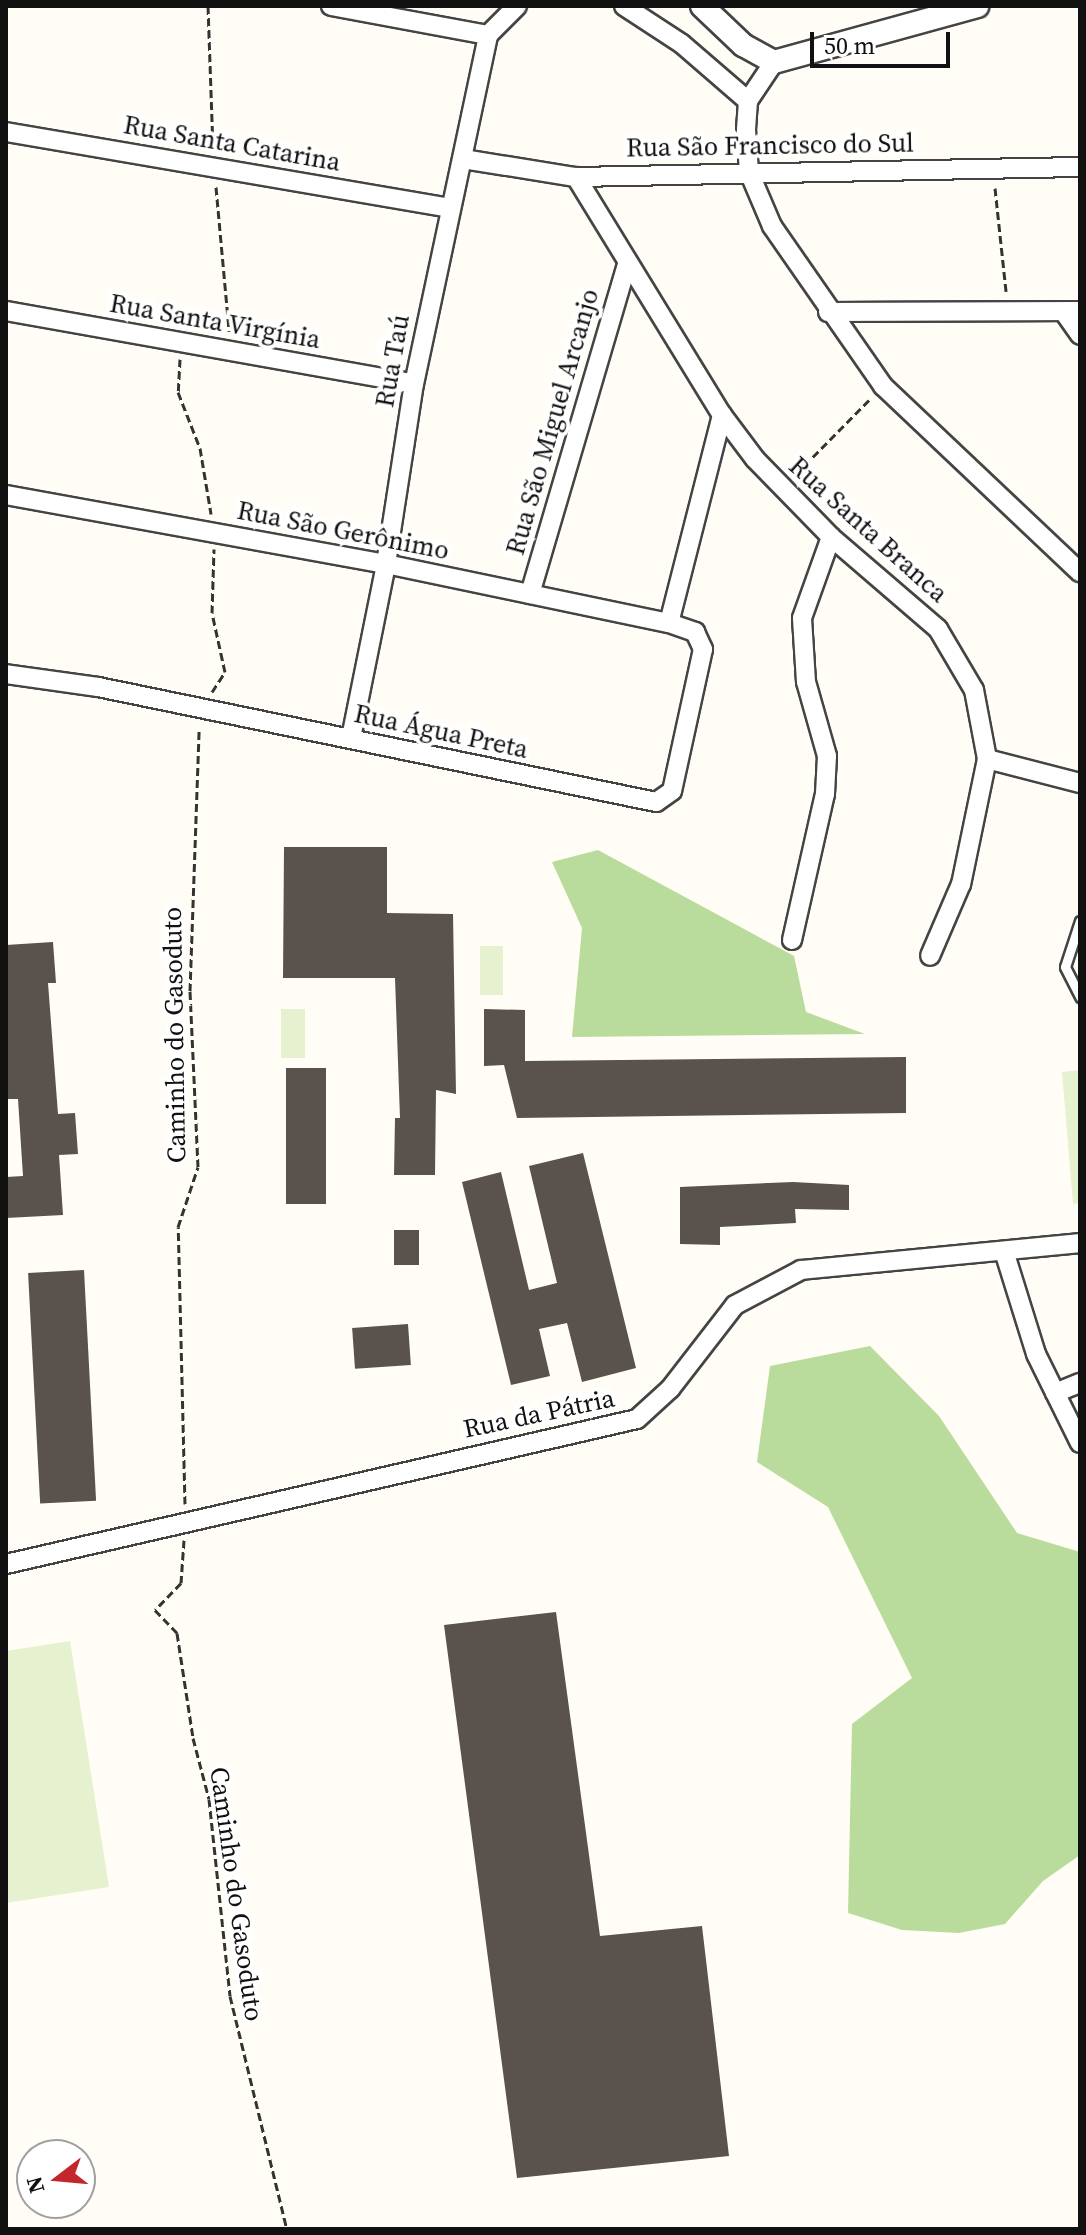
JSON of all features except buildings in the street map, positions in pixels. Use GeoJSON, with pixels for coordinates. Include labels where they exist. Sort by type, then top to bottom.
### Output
{"type":"FeatureCollection","features":[{"type":"Feature","properties":{"kind":"street"},"geometry":{"type":"LineString","coordinates":[[331,6],[488,35],[517,6]]}},
{"type":"Feature","properties":{"kind":"street"},"geometry":{"type":"LineString","coordinates":[[624,6],[682,44],[748,101]]}},
{"type":"Feature","properties":{"kind":"street"},"geometry":{"type":"LineString","coordinates":[[702,6],[743,45],[774,62]]}},
{"type":"Feature","properties":{"kind":"street"},"geometry":{"type":"LineString","coordinates":[[977,6],[774,62],[748,101],[749,172],[772,226],[828,312],[883,386],[1080,572]]}},
{"type":"Feature","properties":{"kind":"street","name":"Rua Taú"},"geometry":{"type":"LineString","coordinates":[[351,738],[386,564],[414,384],[488,35]]}},
{"type":"Feature","properties":{"kind":"street","name":"Rua Santa Catarina"},"geometry":{"type":"LineString","coordinates":[[6,132],[450,208]]}},
{"type":"Feature","properties":{"kind":"street","name":"Rua São Francisco do Sul"},"geometry":{"type":"LineString","coordinates":[[463,159],[576,177],[1080,167]]}},
{"type":"Feature","properties":{"kind":"street","name":"Rua Santa Branca"},"geometry":{"type":"LineString","coordinates":[[576,177],[627,265],[722,415],[782,488],[831,537],[938,629],[974,690],[987,759],[961,884],[930,956]]}},
{"type":"Feature","properties":{"kind":"street","name":"Rua São Miguel Arcanjo"},"geometry":{"type":"LineString","coordinates":[[530,594],[627,265]]}},
{"type":"Feature","properties":{"kind":"street","name":"Rua Santa Virgínia"},"geometry":{"type":"LineString","coordinates":[[6,311],[414,384]]}},
{"type":"Feature","properties":{"kind":"street"},"geometry":{"type":"LineString","coordinates":[[828,312],[1072,312],[1080,335]]}},
{"type":"Feature","properties":{"kind":"street"},"geometry":{"type":"LineString","coordinates":[[669,623],[722,415]]}},
{"type":"Feature","properties":{"kind":"street","name":"Rua São Gerônimo"},"geometry":{"type":"LineString","coordinates":[[6,495],[386,564],[669,623]]}},
{"type":"Feature","properties":{"kind":"street"},"geometry":{"type":"LineString","coordinates":[[792,940],[825,794],[827,756],[806,682],[802,618],[831,537]]}},
{"type":"Feature","properties":{"kind":"street","name":"Rua Água Preta"},"geometry":{"type":"LineString","coordinates":[[6,674],[351,738],[631,800],[665,798],[672,791],[703,649],[695,632],[669,623]]}},
{"type":"Feature","properties":{"kind":"street"},"geometry":{"type":"LineString","coordinates":[[987,759],[1080,783]]}},
{"type":"Feature","properties":{"kind":"street","name":"Rua da Pátria"},"geometry":{"type":"LineString","coordinates":[[6,1564],[637,1419],[670,1389],[735,1305],[801,1270],[893,1258],[1080,1243]]}},
{"type":"Feature","properties":{"kind":"street"},"geometry":{"type":"LineString","coordinates":[[1004,1251],[1036,1354],[1080,1443]]}},
{"type":"Feature","properties":{"kind":"street"},"geometry":{"type":"LineString","coordinates":[[1055,1393],[1080,1383]]}},
{"type":"Feature","properties":{"kind":"lane"},"geometry":{"type":"LineString","coordinates":[[1080,921],[1065,967],[1080,997]]}},
{"type":"Feature","properties":{"kind":"path"},"geometry":{"type":"LineString","coordinates":[[208,6],[214,168],[229,333],[217,335]]}},
{"type":"Feature","properties":{"kind":"path"},"geometry":{"type":"LineString","coordinates":[[993,167],[1008,311]]}},
{"type":"Feature","properties":{"kind":"path"},"geometry":{"type":"LineString","coordinates":[[181,342],[178,392],[200,448],[214,532],[212,613],[225,672],[200,708]]}},
{"type":"Feature","properties":{"kind":"path"},"geometry":{"type":"LineString","coordinates":[[782,488],[883,386]]}},
{"type":"Feature","properties":{"kind":"path","name":"Caminho do Gasoduto"},"geometry":{"type":"LineString","coordinates":[[200,708],[190,908],[198,1167],[178,1227],[185,1523],[181,1583],[155,1610],[177,1633],[193,1738],[209,1799],[230,1996],[287,2229]]}},
{"type":"Feature","properties":{"kind":"green space"},"geometry":{"type":"Polygon","coordinates":[[[598,850],[794,956],[806,1012],[865,1034],[572,1037],[582,928],[552,862],[598,850]]]}},
{"type":"Feature","properties":{"kind":"green space"},"geometry":{"type":"Polygon","coordinates":[[[480,946],[503,946],[503,995],[480,995],[480,946]]]}},
{"type":"Feature","properties":{"kind":"green space"},"geometry":{"type":"Polygon","coordinates":[[[281,1009],[305,1009],[305,1058],[281,1058],[281,1009]]]}},
{"type":"Feature","properties":{"kind":"green space"},"geometry":{"type":"Polygon","coordinates":[[[1080,1070],[1080,1203],[1073,1204],[1062,1072],[1080,1070]]]}},
{"type":"Feature","properties":{"kind":"green space"},"geometry":{"type":"Polygon","coordinates":[[[870,1346],[939,1416],[1017,1533],[1080,1552],[1080,1855],[1043,1881],[1005,1924],[959,1933],[902,1930],[848,1913],[852,1724],[912,1678],[828,1507],[757,1462],[770,1366],[870,1346]]]}},
{"type":"Feature","properties":{"kind":"green space"},"geometry":{"type":"Polygon","coordinates":[[[70,1641],[109,1887],[6,1903],[6,1651],[70,1641]]]}}]}
